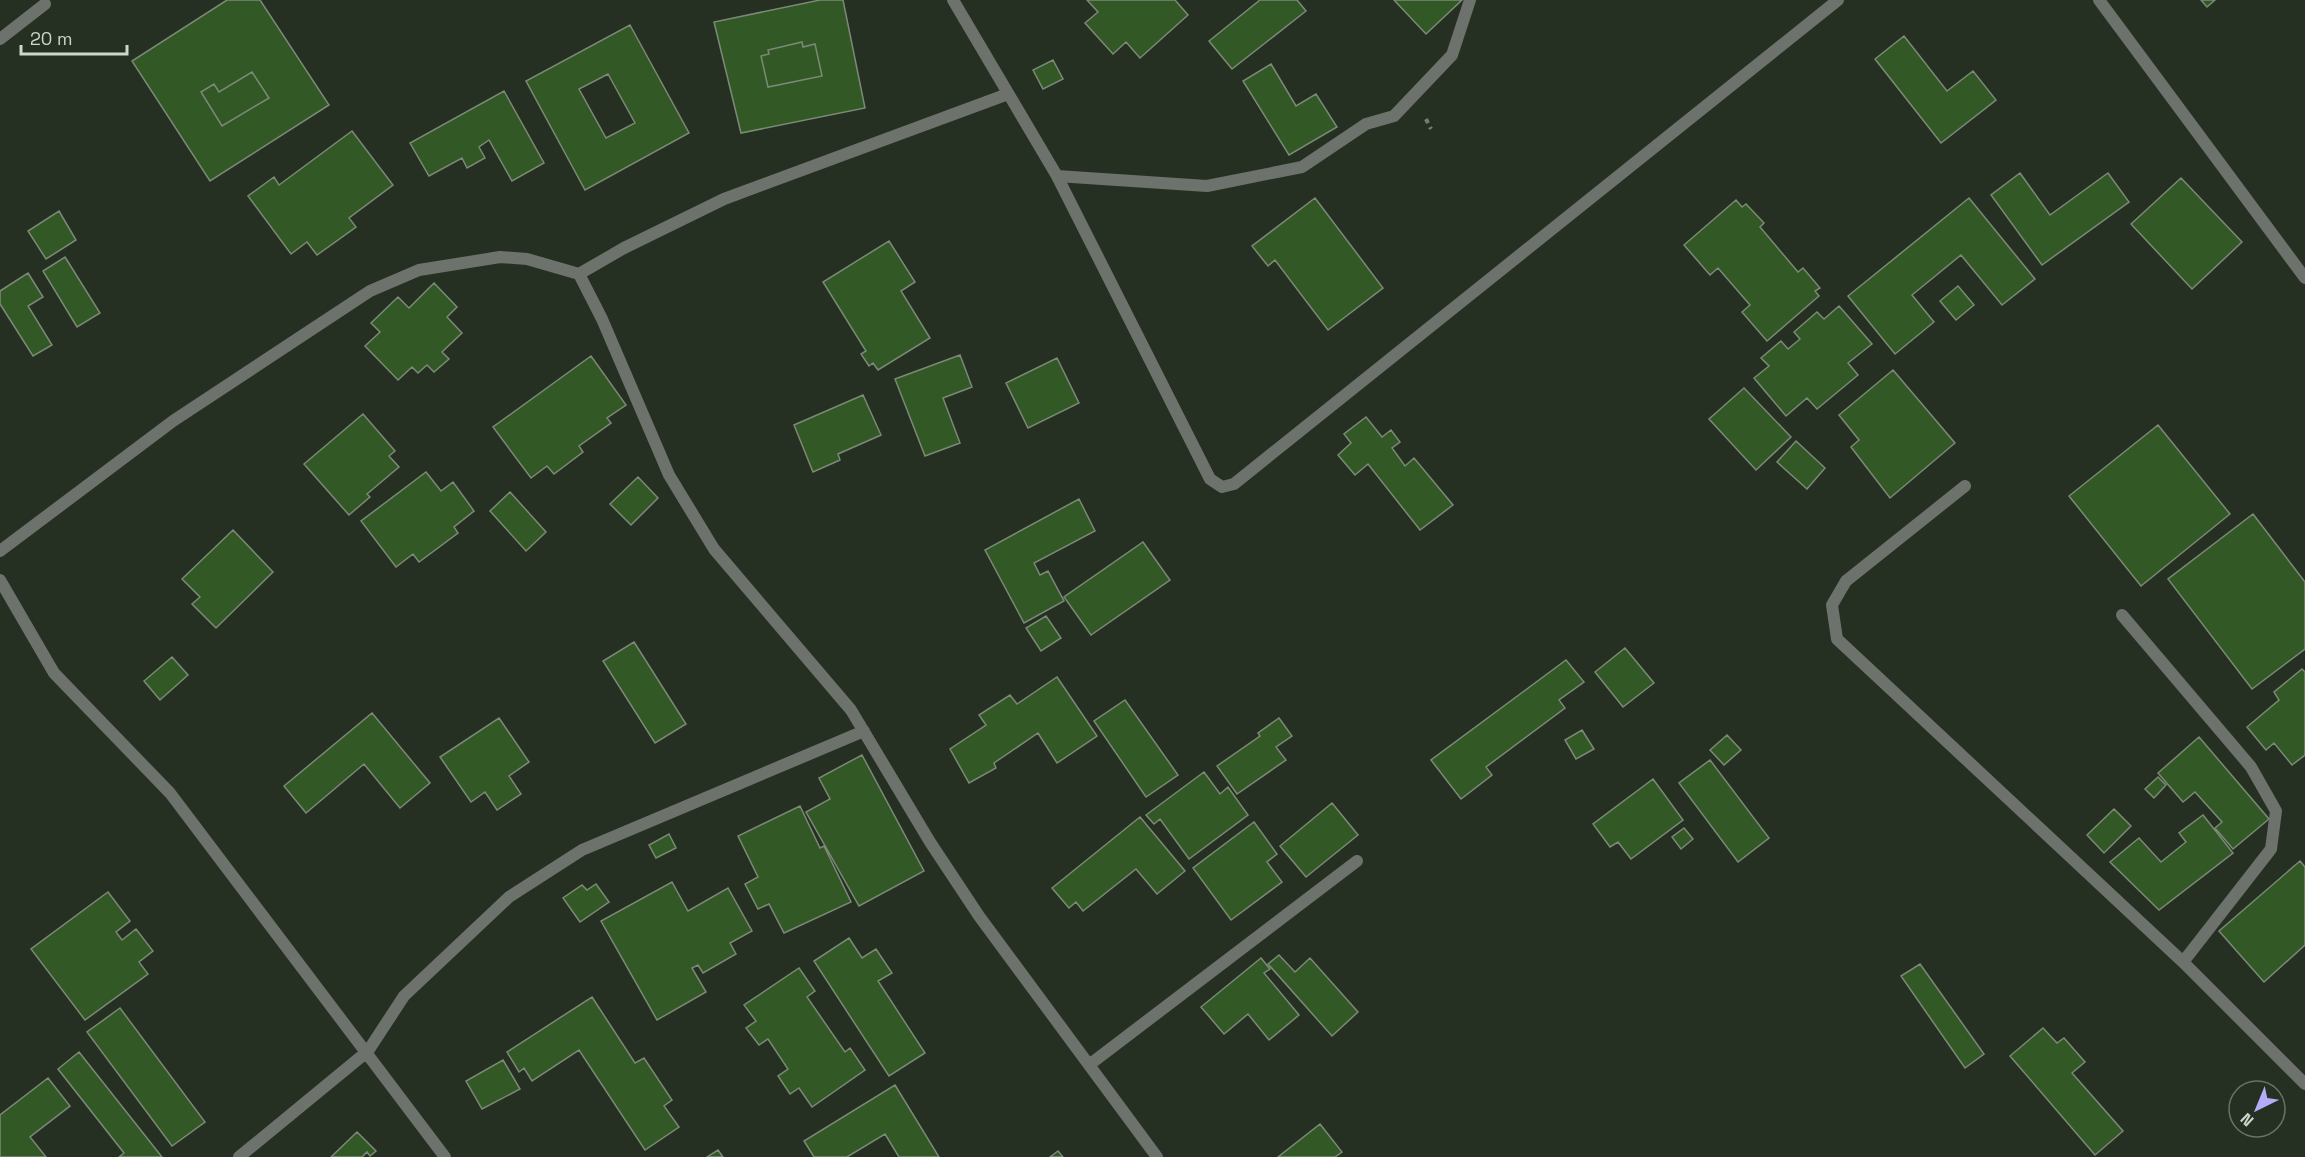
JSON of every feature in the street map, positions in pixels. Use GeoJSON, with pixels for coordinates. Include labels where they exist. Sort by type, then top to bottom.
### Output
{"type":"FeatureCollection","features":[{"type":"Feature","properties":{"kind":"street"},"geometry":{"type":"LineString","coordinates":[[953,0],[1057,176],[1210,479],[1222,487],[1234,484],[1838,0]]}},
{"type":"Feature","properties":{"kind":"street"},"geometry":{"type":"LineString","coordinates":[[1057,176],[1207,186],[1302,167],[1366,124],[1394,116],[1452,54],[1470,0]]}},
{"type":"Feature","properties":{"kind":"street"},"geometry":{"type":"LineString","coordinates":[[2099,0],[2305,278]]}},
{"type":"Feature","properties":{"kind":"street"},"geometry":{"type":"LineString","coordinates":[[0,39],[45,4]]}},
{"type":"Feature","properties":{"kind":"street"},"geometry":{"type":"LineString","coordinates":[[0,551],[173,421],[370,291],[419,270],[500,256],[527,259],[579,274],[624,248],[724,199],[1008,94]]}},
{"type":"Feature","properties":{"kind":"street"},"geometry":{"type":"LineString","coordinates":[[579,274],[602,319],[669,475],[714,549],[851,711],[930,842],[979,916],[1157,1157]]}},
{"type":"Feature","properties":{"kind":"street"},"geometry":{"type":"LineString","coordinates":[[1965,486],[1846,581],[1832,605],[1837,639],[2182,962],[2305,1084]]}},
{"type":"Feature","properties":{"kind":"street"},"geometry":{"type":"LineString","coordinates":[[0,580],[54,673],[170,793],[368,1051],[446,1157]]}},
{"type":"Feature","properties":{"kind":"street"},"geometry":{"type":"LineString","coordinates":[[2122,615],[2251,767],[2276,811],[2271,849],[2182,962]]}},
{"type":"Feature","properties":{"kind":"street"},"geometry":{"type":"LineString","coordinates":[[239,1157],[368,1051],[404,996],[501,905],[582,850],[864,731]]}},
{"type":"Feature","properties":{"kind":"street"},"geometry":{"type":"LineString","coordinates":[[1089,1065],[1357,861]]}},
{"type":"Feature","properties":{"kind":"building"},"geometry":{"type":"Polygon","coordinates":[[[227,0],[260,0],[329,105],[210,181],[132,61],[227,0]],[[252,72],[219,92],[214,84],[201,92],[222,126],[269,98],[252,72]]]}},
{"type":"Feature","properties":{"kind":"building"},"geometry":{"type":"Polygon","coordinates":[[[820,0],[843,0],[865,108],[741,133],[714,22],[820,0]],[[802,42],[768,50],[769,54],[761,56],[768,87],[822,76],[815,44],[803,47],[802,42]]]}},
{"type":"Feature","properties":{"kind":"building"},"geometry":{"type":"Polygon","coordinates":[[[1087,0],[1175,0],[1188,15],[1140,58],[1126,42],[1113,54],[1085,23],[1098,12],[1087,0]]]}},
{"type":"Feature","properties":{"kind":"building"},"geometry":{"type":"Polygon","coordinates":[[[1260,0],[1297,0],[1306,11],[1232,69],[1209,41],[1260,0]]]}},
{"type":"Feature","properties":{"kind":"building"},"geometry":{"type":"Polygon","coordinates":[[[1394,0],[1462,0],[1426,34],[1394,0]]]}},
{"type":"Feature","properties":{"kind":"building"},"geometry":{"type":"Polygon","coordinates":[[[2201,0],[2215,0],[2207,7],[2201,0]]]}},
{"type":"Feature","properties":{"kind":"building"},"geometry":{"type":"Polygon","coordinates":[[[630,25],[689,133],[585,190],[526,81],[630,25]],[[608,74],[579,89],[606,138],[635,123],[608,74]]]}},
{"type":"Feature","properties":{"kind":"building"},"geometry":{"type":"Polygon","coordinates":[[[1904,36],[1947,91],[1973,71],[1996,100],[1941,143],[1875,59],[1904,36]]]}},
{"type":"Feature","properties":{"kind":"building"},"geometry":{"type":"Polygon","coordinates":[[[802,42],[803,47],[815,44],[822,76],[768,87],[761,56],[769,54],[768,50],[802,42]]]}},
{"type":"Feature","properties":{"kind":"building"},"geometry":{"type":"Polygon","coordinates":[[[1053,60],[1063,79],[1043,89],[1033,70],[1053,60]]]}},
{"type":"Feature","properties":{"kind":"building"},"geometry":{"type":"Polygon","coordinates":[[[1271,64],[1296,106],[1316,94],[1337,127],[1289,155],[1243,81],[1271,64]]]}},
{"type":"Feature","properties":{"kind":"building"},"geometry":{"type":"Polygon","coordinates":[[[252,72],[269,98],[222,126],[201,92],[214,84],[219,92],[252,72]]]}},
{"type":"Feature","properties":{"kind":"building"},"geometry":{"type":"Polygon","coordinates":[[[504,91],[544,163],[512,181],[489,140],[479,147],[485,158],[467,168],[462,158],[429,176],[410,143],[504,91]]]}},
{"type":"Feature","properties":{"kind":"building"},"geometry":{"type":"Polygon","coordinates":[[[352,131],[393,185],[349,218],[356,227],[317,255],[307,242],[291,254],[248,196],[274,177],[279,185],[352,131]]]}},
{"type":"Feature","properties":{"kind":"building"},"geometry":{"type":"Polygon","coordinates":[[[2020,173],[2050,215],[2108,173],[2129,202],[2042,265],[1991,195],[2020,173]]]}},
{"type":"Feature","properties":{"kind":"building"},"geometry":{"type":"Polygon","coordinates":[[[2181,178],[2242,242],[2192,289],[2131,224],[2181,178]]]}},
{"type":"Feature","properties":{"kind":"building"},"geometry":{"type":"Polygon","coordinates":[[[1315,198],[1383,288],[1328,330],[1275,260],[1268,266],[1252,246],[1315,198]]]}},
{"type":"Feature","properties":{"kind":"building"},"geometry":{"type":"Polygon","coordinates":[[[1969,198],[2035,279],[2002,305],[1961,255],[1912,295],[1934,322],[1895,354],[1848,296],[1969,198]]]}},
{"type":"Feature","properties":{"kind":"building"},"geometry":{"type":"Polygon","coordinates":[[[1736,200],[1742,207],[1746,204],[1764,223],[1760,227],[1798,272],[1803,268],[1820,288],[1815,291],[1819,296],[1767,341],[1742,312],[1750,305],[1718,268],[1710,275],[1684,245],[1736,200]]]}},
{"type":"Feature","properties":{"kind":"building"},"geometry":{"type":"Polygon","coordinates":[[[59,211],[76,240],[46,259],[28,231],[59,211]]]}},
{"type":"Feature","properties":{"kind":"building"},"geometry":{"type":"Polygon","coordinates":[[[889,241],[915,282],[901,291],[930,338],[878,370],[873,363],[869,366],[861,354],[866,351],[823,282],[889,241]]]}},
{"type":"Feature","properties":{"kind":"building"},"geometry":{"type":"Polygon","coordinates":[[[65,257],[100,313],[77,327],[43,271],[65,257]]]}},
{"type":"Feature","properties":{"kind":"building"},"geometry":{"type":"Polygon","coordinates":[[[28,273],[43,297],[28,306],[52,345],[33,356],[0,304],[0,291],[28,273]]]}},
{"type":"Feature","properties":{"kind":"building"},"geometry":{"type":"Polygon","coordinates":[[[434,283],[457,307],[447,317],[462,333],[442,352],[449,359],[434,372],[427,365],[418,373],[412,367],[398,380],[365,346],[380,332],[371,323],[398,297],[409,308],[434,283]]]}},
{"type":"Feature","properties":{"kind":"building"},"geometry":{"type":"Polygon","coordinates":[[[1958,286],[1974,305],[1956,320],[1940,301],[1958,286]]]}},
{"type":"Feature","properties":{"kind":"building"},"geometry":{"type":"Polygon","coordinates":[[[1839,306],[1872,344],[1848,363],[1858,375],[1817,409],[1807,398],[1786,416],[1754,378],[1769,366],[1761,358],[1781,341],[1788,349],[1800,339],[1794,332],[1817,312],[1824,319],[1839,306]]]}},
{"type":"Feature","properties":{"kind":"building"},"geometry":{"type":"Polygon","coordinates":[[[960,355],[972,387],[943,398],[960,443],[925,456],[895,379],[960,355]]]}},
{"type":"Feature","properties":{"kind":"building"},"geometry":{"type":"Polygon","coordinates":[[[591,356],[626,405],[607,418],[611,423],[579,446],[583,452],[554,474],[547,466],[531,478],[493,427],[591,356]]]}},
{"type":"Feature","properties":{"kind":"building"},"geometry":{"type":"Polygon","coordinates":[[[1057,358],[1079,403],[1028,428],[1006,383],[1057,358]]]}},
{"type":"Feature","properties":{"kind":"building"},"geometry":{"type":"Polygon","coordinates":[[[1893,370],[1955,443],[1890,498],[1851,447],[1859,440],[1839,415],[1893,370]]]}},
{"type":"Feature","properties":{"kind":"building"},"geometry":{"type":"Polygon","coordinates":[[[1744,388],[1791,437],[1756,470],[1709,419],[1744,388]]]}},
{"type":"Feature","properties":{"kind":"building"},"geometry":{"type":"Polygon","coordinates":[[[863,395],[881,435],[838,454],[840,460],[813,472],[794,425],[863,395]]]}},
{"type":"Feature","properties":{"kind":"building"},"geometry":{"type":"Polygon","coordinates":[[[363,414],[395,451],[389,456],[399,467],[367,494],[370,497],[349,515],[304,464],[363,414]]]}},
{"type":"Feature","properties":{"kind":"building"},"geometry":{"type":"Polygon","coordinates":[[[1366,417],[1382,437],[1391,430],[1400,442],[1392,448],[1405,466],[1414,458],[1453,505],[1420,530],[1368,464],[1355,475],[1338,455],[1351,443],[1344,434],[1366,417]]]}},
{"type":"Feature","properties":{"kind":"building"},"geometry":{"type":"Polygon","coordinates":[[[2158,425],[2230,514],[2141,586],[2069,496],[2158,425]]]}},
{"type":"Feature","properties":{"kind":"building"},"geometry":{"type":"Polygon","coordinates":[[[1796,441],[1825,468],[1807,489],[1777,462],[1796,441]]]}},
{"type":"Feature","properties":{"kind":"building"},"geometry":{"type":"Polygon","coordinates":[[[426,472],[441,491],[453,482],[474,511],[454,527],[458,533],[419,562],[413,554],[396,567],[361,521],[426,472]]]}},
{"type":"Feature","properties":{"kind":"building"},"geometry":{"type":"Polygon","coordinates":[[[638,477],[658,498],[631,525],[610,504],[638,477]]]}},
{"type":"Feature","properties":{"kind":"building"},"geometry":{"type":"Polygon","coordinates":[[[510,492],[546,532],[526,551],[490,511],[510,492]]]}},
{"type":"Feature","properties":{"kind":"building"},"geometry":{"type":"Polygon","coordinates":[[[1079,499],[1095,531],[1034,563],[1040,575],[1048,571],[1064,601],[1024,623],[985,550],[1079,499]]]}},
{"type":"Feature","properties":{"kind":"building"},"geometry":{"type":"Polygon","coordinates":[[[2253,514],[2305,582],[2305,649],[2252,689],[2168,579],[2253,514]]]}},
{"type":"Feature","properties":{"kind":"building"},"geometry":{"type":"Polygon","coordinates":[[[233,530],[273,572],[216,628],[192,604],[200,597],[182,579],[233,530]]]}},
{"type":"Feature","properties":{"kind":"building"},"geometry":{"type":"Polygon","coordinates":[[[1143,542],[1170,580],[1091,635],[1064,597],[1143,542]]]}},
{"type":"Feature","properties":{"kind":"building"},"geometry":{"type":"Polygon","coordinates":[[[1046,616],[1061,638],[1041,651],[1026,628],[1046,616]]]}},
{"type":"Feature","properties":{"kind":"building"},"geometry":{"type":"Polygon","coordinates":[[[634,642],[686,724],[655,743],[603,661],[634,642]]]}},
{"type":"Feature","properties":{"kind":"building"},"geometry":{"type":"Polygon","coordinates":[[[1625,648],[1654,683],[1623,707],[1595,672],[1625,648]]]}},
{"type":"Feature","properties":{"kind":"building"},"geometry":{"type":"Polygon","coordinates":[[[172,657],[188,675],[160,700],[144,681],[172,657]]]}},
{"type":"Feature","properties":{"kind":"building"},"geometry":{"type":"Polygon","coordinates":[[[1566,660],[1584,682],[1559,700],[1565,708],[1486,767],[1492,775],[1461,799],[1431,760],[1566,660]]]}},
{"type":"Feature","properties":{"kind":"building"},"geometry":{"type":"Polygon","coordinates":[[[2302,669],[2305,672],[2305,755],[2292,765],[2274,743],[2266,750],[2247,727],[2279,700],[2274,692],[2302,669]]]}},
{"type":"Feature","properties":{"kind":"building"},"geometry":{"type":"Polygon","coordinates":[[[1057,677],[1097,736],[1057,763],[1038,733],[994,763],[996,768],[969,783],[950,749],[986,725],[979,715],[1010,695],[1017,704],[1057,677]]]}},
{"type":"Feature","properties":{"kind":"building"},"geometry":{"type":"Polygon","coordinates":[[[1125,700],[1178,775],[1146,797],[1094,721],[1125,700]]]}},
{"type":"Feature","properties":{"kind":"building"},"geometry":{"type":"Polygon","coordinates":[[[372,713],[430,783],[400,808],[364,764],[306,813],[284,786],[372,713]]]}},
{"type":"Feature","properties":{"kind":"building"},"geometry":{"type":"Polygon","coordinates":[[[499,718],[529,762],[509,776],[521,794],[497,810],[485,792],[471,802],[440,757],[499,718]]]}},
{"type":"Feature","properties":{"kind":"building"},"geometry":{"type":"Polygon","coordinates":[[[1279,718],[1292,736],[1276,747],[1286,760],[1237,794],[1217,766],[1260,736],[1258,733],[1279,718]]]}},
{"type":"Feature","properties":{"kind":"building"},"geometry":{"type":"Polygon","coordinates":[[[1582,730],[1594,749],[1576,759],[1565,740],[1582,730]]]}},
{"type":"Feature","properties":{"kind":"building"},"geometry":{"type":"Polygon","coordinates":[[[1727,735],[1741,750],[1724,765],[1710,750],[1727,735]]]}},
{"type":"Feature","properties":{"kind":"building"},"geometry":{"type":"Polygon","coordinates":[[[2199,737],[2269,819],[2233,849],[2215,828],[2222,822],[2195,792],[2183,802],[2158,773],[2199,737]]]}},
{"type":"Feature","properties":{"kind":"building"},"geometry":{"type":"Polygon","coordinates":[[[862,755],[924,871],[859,906],[806,812],[830,799],[819,778],[862,755]]]}},
{"type":"Feature","properties":{"kind":"building"},"geometry":{"type":"Polygon","coordinates":[[[1710,760],[1769,838],[1738,862],[1679,783],[1710,760]]]}},
{"type":"Feature","properties":{"kind":"building"},"geometry":{"type":"Polygon","coordinates":[[[1204,772],[1220,794],[1228,787],[1248,815],[1189,859],[1160,819],[1154,824],[1146,815],[1204,772]]]}},
{"type":"Feature","properties":{"kind":"building"},"geometry":{"type":"Polygon","coordinates":[[[2158,777],[2166,785],[2154,798],[2145,789],[2158,777]]]}},
{"type":"Feature","properties":{"kind":"building"},"geometry":{"type":"Polygon","coordinates":[[[1653,779],[1683,820],[1631,859],[1618,842],[1610,847],[1593,824],[1653,779]]]}},
{"type":"Feature","properties":{"kind":"building"},"geometry":{"type":"Polygon","coordinates":[[[1332,803],[1358,835],[1306,877],[1280,846],[1332,803]]]}},
{"type":"Feature","properties":{"kind":"building"},"geometry":{"type":"Polygon","coordinates":[[[800,806],[820,848],[824,846],[851,902],[784,933],[769,904],[758,909],[745,884],[758,877],[738,836],[800,806]]]}},
{"type":"Feature","properties":{"kind":"building"},"geometry":{"type":"Polygon","coordinates":[[[2114,809],[2131,826],[2104,853],[2087,835],[2114,809]]]}},
{"type":"Feature","properties":{"kind":"building"},"geometry":{"type":"Polygon","coordinates":[[[2203,815],[2233,853],[2159,910],[2110,862],[2139,838],[2161,862],[2186,842],[2179,833],[2203,815]]]}},
{"type":"Feature","properties":{"kind":"building"},"geometry":{"type":"Polygon","coordinates":[[[1140,817],[1185,871],[1157,894],[1136,869],[1083,911],[1076,902],[1069,908],[1052,888],[1140,817]]]}},
{"type":"Feature","properties":{"kind":"building"},"geometry":{"type":"Polygon","coordinates":[[[1254,822],[1277,854],[1267,862],[1282,882],[1231,920],[1193,868],[1254,822]]]}},
{"type":"Feature","properties":{"kind":"building"},"geometry":{"type":"Polygon","coordinates":[[[1684,828],[1693,839],[1681,849],[1672,837],[1684,828]]]}},
{"type":"Feature","properties":{"kind":"building"},"geometry":{"type":"Polygon","coordinates":[[[669,834],[676,848],[656,858],[649,845],[669,834]]]}},
{"type":"Feature","properties":{"kind":"building"},"geometry":{"type":"Polygon","coordinates":[[[2300,861],[2305,867],[2305,945],[2264,982],[2219,931],[2300,861]]]}},
{"type":"Feature","properties":{"kind":"building"},"geometry":{"type":"Polygon","coordinates":[[[672,882],[688,911],[728,888],[752,931],[730,943],[736,954],[703,973],[698,965],[692,968],[706,992],[657,1020],[601,921],[672,882]]]}},
{"type":"Feature","properties":{"kind":"building"},"geometry":{"type":"Polygon","coordinates":[[[596,884],[609,902],[580,922],[563,898],[582,885],[587,890],[596,884]]]}},
{"type":"Feature","properties":{"kind":"building"},"geometry":{"type":"Polygon","coordinates":[[[108,892],[130,921],[116,932],[122,940],[136,929],[153,951],[139,962],[148,974],[85,1020],[31,949],[108,892]]]}},
{"type":"Feature","properties":{"kind":"building"},"geometry":{"type":"Polygon","coordinates":[[[849,938],[862,958],[876,949],[892,973],[878,981],[925,1053],[889,1076],[814,961],[849,938]]]}},
{"type":"Feature","properties":{"kind":"building"},"geometry":{"type":"Polygon","coordinates":[[[1279,955],[1295,972],[1310,958],[1358,1012],[1332,1036],[1268,964],[1279,955]]]}},
{"type":"Feature","properties":{"kind":"building"},"geometry":{"type":"Polygon","coordinates":[[[1261,958],[1270,969],[1264,973],[1299,1015],[1269,1040],[1248,1014],[1224,1034],[1201,1007],[1261,958]]]}},
{"type":"Feature","properties":{"kind":"building"},"geometry":{"type":"Polygon","coordinates":[[[1920,964],[1984,1054],[1965,1068],[1901,976],[1920,964]]]}},
{"type":"Feature","properties":{"kind":"building"},"geometry":{"type":"Polygon","coordinates":[[[799,968],[815,991],[807,997],[845,1052],[850,1048],[865,1070],[812,1107],[799,1088],[790,1094],[778,1076],[788,1069],[768,1039],[759,1045],[746,1028],[756,1021],[744,1005],[799,968]]]}},
{"type":"Feature","properties":{"kind":"building"},"geometry":{"type":"Polygon","coordinates":[[[592,997],[635,1063],[644,1058],[672,1100],[664,1106],[679,1127],[645,1150],[579,1050],[532,1081],[524,1068],[519,1072],[507,1052],[592,997]]]}},
{"type":"Feature","properties":{"kind":"building"},"geometry":{"type":"Polygon","coordinates":[[[120,1008],[205,1122],[172,1146],[87,1032],[120,1008]]]}},
{"type":"Feature","properties":{"kind":"building"},"geometry":{"type":"Polygon","coordinates":[[[2043,1028],[2057,1043],[2064,1038],[2085,1062],[2072,1073],[2123,1131],[2095,1155],[2010,1056],[2043,1028]]]}},
{"type":"Feature","properties":{"kind":"building"},"geometry":{"type":"Polygon","coordinates":[[[79,1052],[162,1157],[119,1157],[124,1153],[58,1069],[79,1052]]]}},
{"type":"Feature","properties":{"kind":"building"},"geometry":{"type":"Polygon","coordinates":[[[503,1060],[520,1089],[482,1109],[466,1081],[503,1060]]]}},
{"type":"Feature","properties":{"kind":"building"},"geometry":{"type":"Polygon","coordinates":[[[48,1078],[70,1106],[30,1137],[46,1157],[0,1157],[0,1115],[48,1078]]]}},
{"type":"Feature","properties":{"kind":"building"},"geometry":{"type":"Polygon","coordinates":[[[895,1085],[939,1157],[899,1157],[885,1134],[847,1157],[814,1157],[804,1141],[895,1085]]]}},
{"type":"Feature","properties":{"kind":"building"},"geometry":{"type":"Polygon","coordinates":[[[1320,1124],[1342,1152],[1335,1157],[1278,1157],[1320,1124]]]}},
{"type":"Feature","properties":{"kind":"building"},"geometry":{"type":"Polygon","coordinates":[[[357,1132],[376,1151],[370,1156],[367,1152],[362,1157],[331,1157],[357,1132]]]}},
{"type":"Feature","properties":{"kind":"building"},"geometry":{"type":"Polygon","coordinates":[[[718,1150],[723,1157],[707,1157],[718,1150]]]}},
{"type":"Feature","properties":{"kind":"building"},"geometry":{"type":"Polygon","coordinates":[[[1058,1151],[1063,1157],[1050,1157],[1058,1151]]]}}]}
